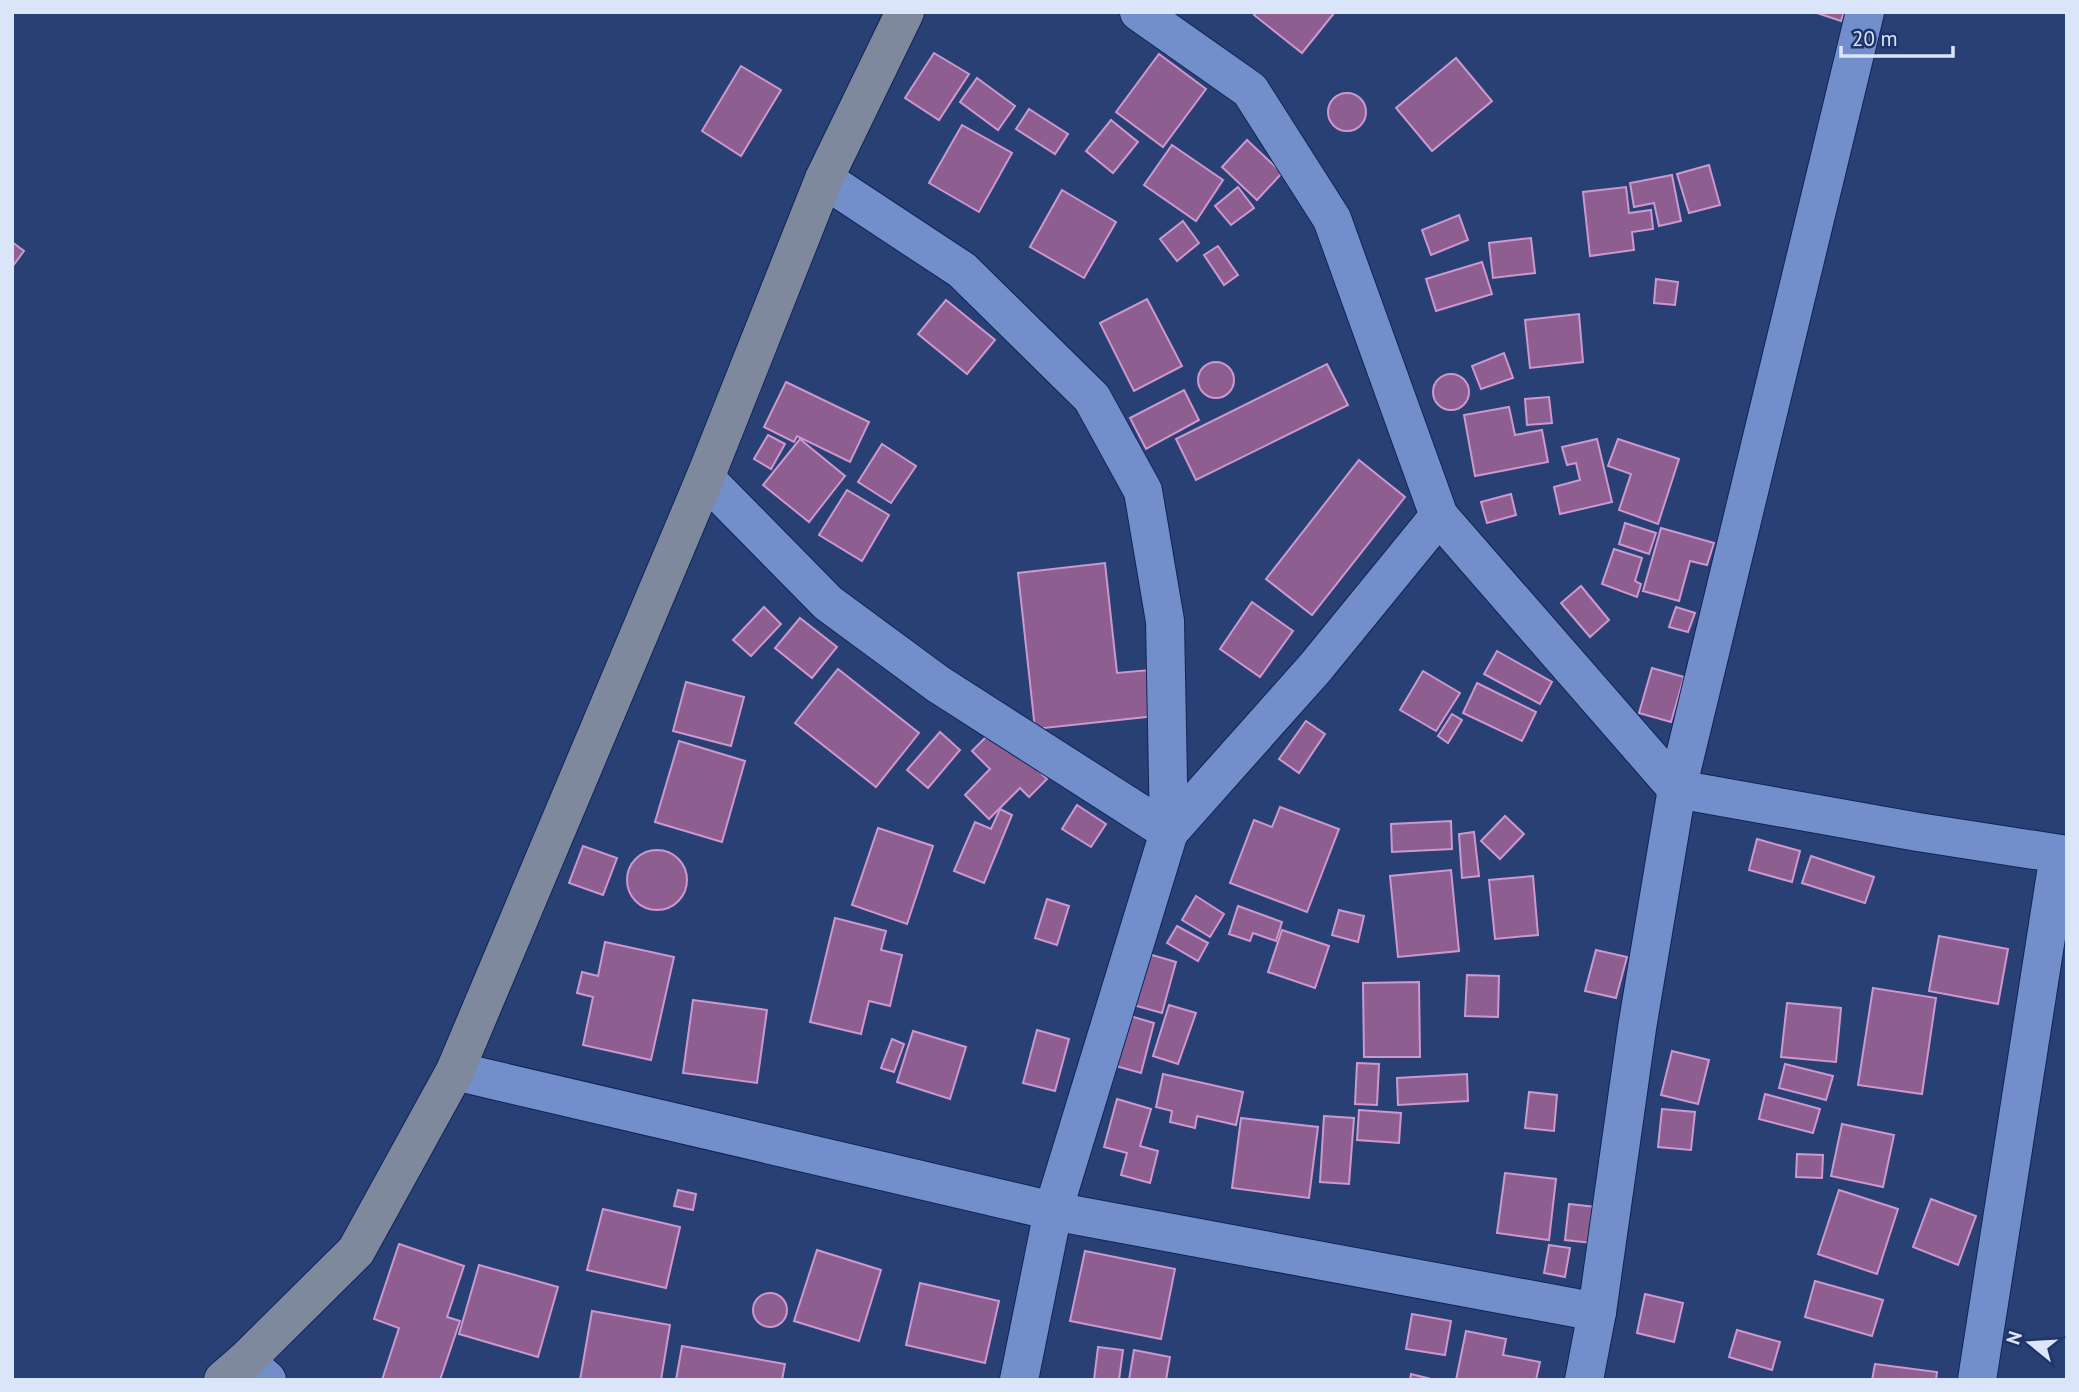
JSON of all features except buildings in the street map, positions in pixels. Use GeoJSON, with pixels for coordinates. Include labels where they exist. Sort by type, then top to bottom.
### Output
{"type":"FeatureCollection","features":[{"type":"Feature","properties":{"kind":"main road"},"geometry":{"type":"LineString","coordinates":[[245,1374],[356,1251],[455,1071],[705,478],[824,180],[905,12]]}},
{"type":"Feature","properties":{"kind":"street"},"geometry":{"type":"LineString","coordinates":[[1139,12],[1250,90],[1332,219],[1439,516],[1677,789],[1918,832],[2063,854],[1977,1380]]}},
{"type":"Feature","properties":{"kind":"street"},"geometry":{"type":"LineString","coordinates":[[1591,1378],[1597,1312],[1637,1028],[1677,789],[1865,12]]}},
{"type":"Feature","properties":{"kind":"street"},"geometry":{"type":"LineString","coordinates":[[824,180],[962,270],[1093,398],[1143,491],[1165,621],[1169,832],[1053,1211],[1020,1380]]}},
{"type":"Feature","properties":{"kind":"street"},"geometry":{"type":"LineString","coordinates":[[705,478],[828,603],[938,684],[1169,832]]}},
{"type":"Feature","properties":{"kind":"street"},"geometry":{"type":"LineString","coordinates":[[1169,832],[1315,668],[1439,516]]}},
{"type":"Feature","properties":{"kind":"street"},"geometry":{"type":"LineString","coordinates":[[455,1071],[1053,1211],[1597,1312]]}}]}
